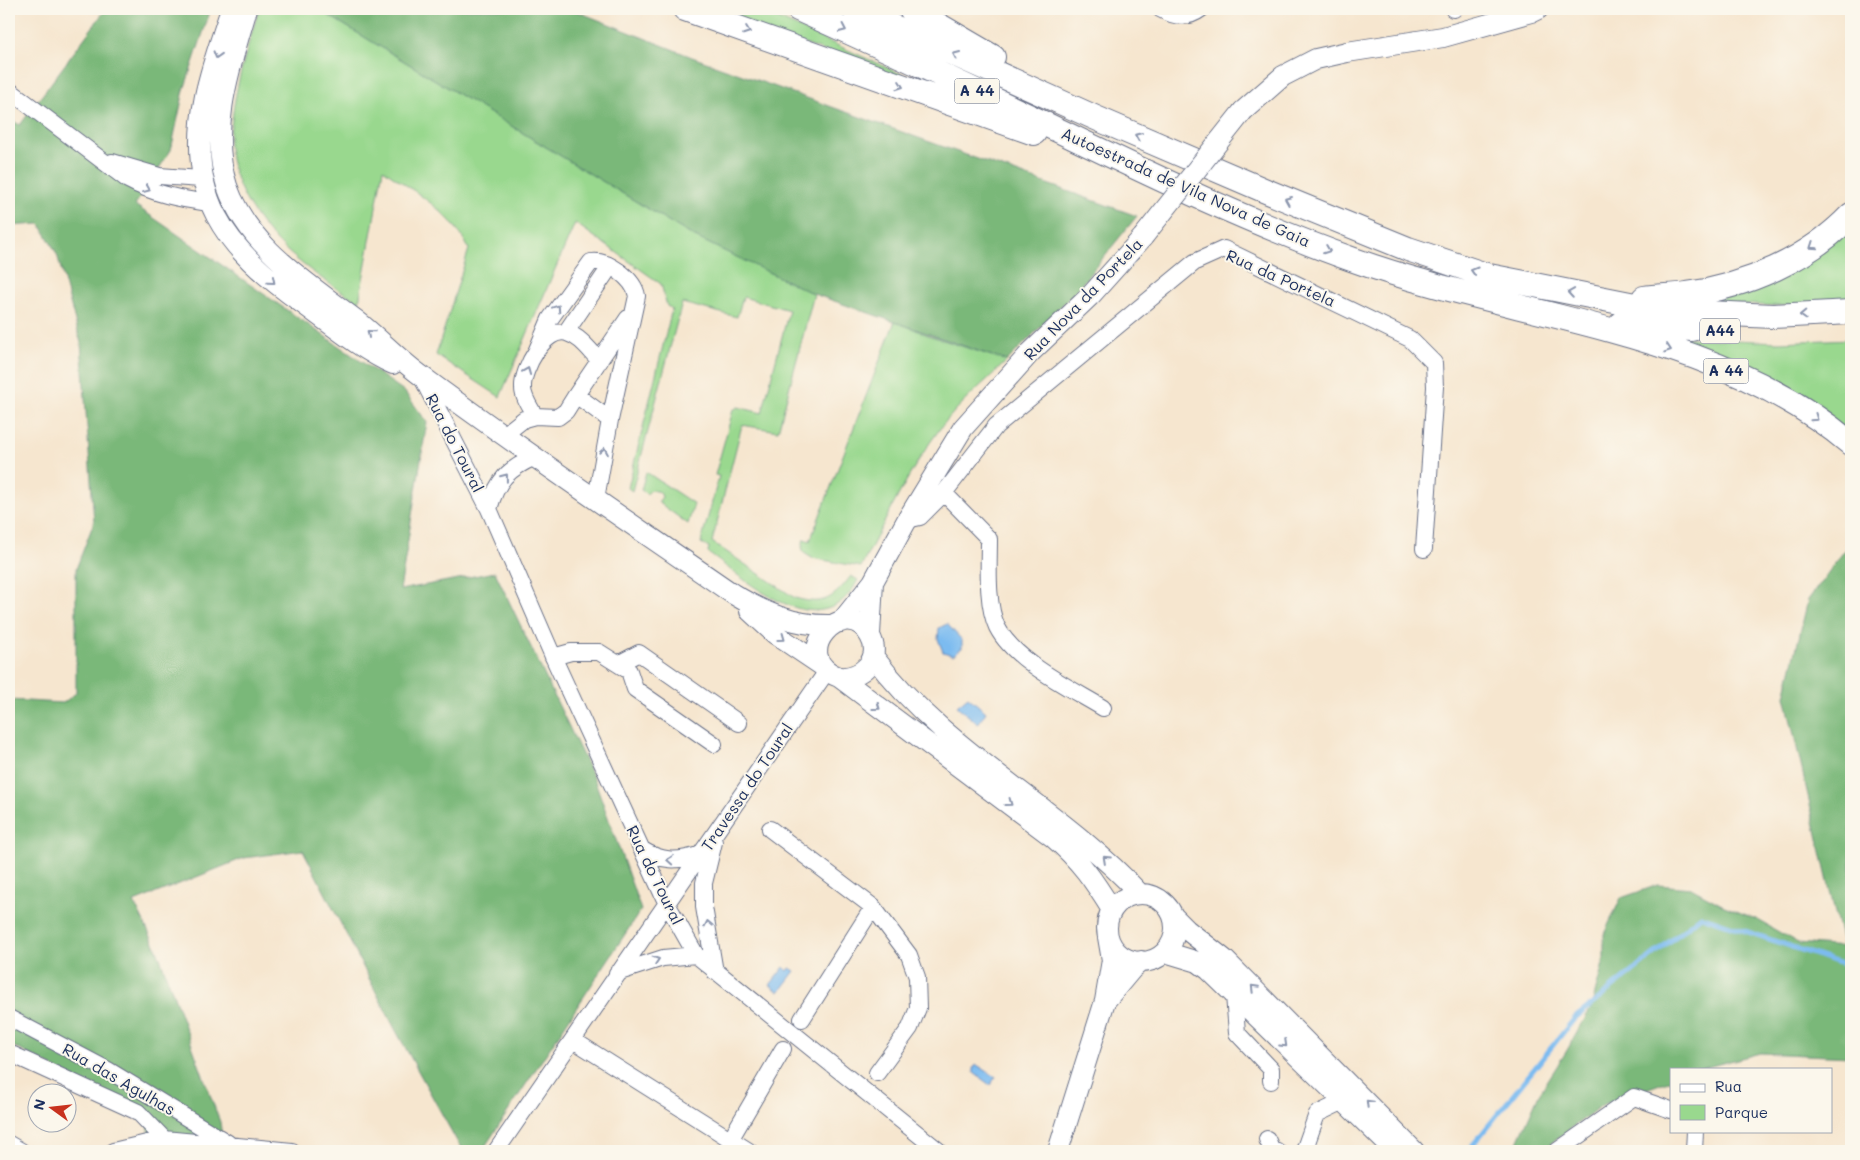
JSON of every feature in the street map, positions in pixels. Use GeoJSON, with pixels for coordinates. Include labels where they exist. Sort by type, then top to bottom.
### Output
{"type":"FeatureCollection","features":[{"type":"Feature","properties":{"kind":"highway"},"geometry":{"type":"LineString","coordinates":[[685,9],[1154,176]]}},
{"type":"Feature","properties":{"kind":"highway","name":"Autoestrada de Vila Nova de Gaia"},"geometry":{"type":"LineString","coordinates":[[798,9],[948,77],[1154,176],[1252,219],[1354,260],[1482,298],[1589,323]]}},
{"type":"Feature","properties":{"kind":"highway","name":"Autoestrada de Vila Nova de Gaia"},"geometry":{"type":"LineString","coordinates":[[854,9],[1096,118],[1365,232],[1448,263],[1521,284],[1620,300]]}},
{"type":"Feature","properties":{"kind":"highway"},"geometry":{"type":"LineString","coordinates":[[911,9],[1096,118]]}},
{"type":"Feature","properties":{"kind":"highway","name":"A 44"},"geometry":{"type":"LineString","coordinates":[[1620,300],[1687,294],[1718,289],[1750,279],[1804,253],[1851,216]]}},
{"type":"Feature","properties":{"kind":"highway","name":"A 44"},"geometry":{"type":"LineString","coordinates":[[1620,300],[1665,311],[1704,314],[1773,316],[1851,312]]}},
{"type":"Feature","properties":{"kind":"highway","name":"A 44"},"geometry":{"type":"LineString","coordinates":[[1589,323],[1732,373],[1807,412],[1851,444]]}},
{"type":"Feature","properties":{"kind":"highway","name":"A44"},"geometry":{"type":"LineString","coordinates":[[1589,323],[1740,332],[1851,328]]}},
{"type":"Feature","properties":{"kind":"main road"},"geometry":{"type":"LineString","coordinates":[[231,9],[205,95],[200,151],[211,190],[238,248],[254,266],[279,287],[364,347],[420,376]]}},
{"type":"Feature","properties":{"kind":"main road"},"geometry":{"type":"LineString","coordinates":[[211,190],[221,157],[220,131],[224,101],[247,9]]}},
{"type":"Feature","properties":{"kind":"main road","name":"Rua Nova da Portela"},"geometry":{"type":"LineString","coordinates":[[836,623],[873,582],[907,520],[963,428],[1031,352],[1091,295],[1143,237],[1243,111],[1283,76],[1316,59],[1347,52],[1443,37],[1538,9]]}},
{"type":"Feature","properties":{"kind":"main road"},"geometry":{"type":"LineString","coordinates":[[211,190],[245,221],[260,241],[283,264],[357,321],[420,376],[733,594],[754,606],[788,620],[815,626],[836,623],[857,624],[870,634],[873,641],[873,656],[864,671],[848,678],[829,671],[817,648],[824,631],[836,623]]}},
{"type":"Feature","properties":{"kind":"main road","name":"Rua Nova da Portela"},"geometry":{"type":"LineString","coordinates":[[870,634],[873,582]]}},
{"type":"Feature","properties":{"kind":"main road"},"geometry":{"type":"LineString","coordinates":[[733,594],[775,634],[829,671],[1060,843],[1089,872],[1112,910]]}},
{"type":"Feature","properties":{"kind":"main road"},"geometry":{"type":"LineString","coordinates":[[873,656],[906,697],[957,742],[1092,846],[1140,894]]}},
{"type":"Feature","properties":{"kind":"main road"},"geometry":{"type":"LineString","coordinates":[[1058,1151],[1105,1001],[1112,960],[1108,937],[1108,919],[1112,910],[1124,898],[1140,894],[1160,899],[1173,916],[1224,959],[1414,1151]]}},
{"type":"Feature","properties":{"kind":"main road"},"geometry":{"type":"LineString","coordinates":[[1108,937],[1112,946],[1129,960],[1141,961],[1157,958],[1165,952],[1174,936],[1173,916]]}},
{"type":"Feature","properties":{"kind":"main road"},"geometry":{"type":"LineString","coordinates":[[1165,952],[1198,962],[1393,1151]]}},
{"type":"Feature","properties":{"kind":"main road"},"geometry":{"type":"LineString","coordinates":[[1105,1001],[1141,961]]}},
{"type":"Feature","properties":{"kind":"street"},"geometry":{"type":"LineString","coordinates":[[1160,9],[1171,15],[1181,17],[1201,9]]}},
{"type":"Feature","properties":{"kind":"street"},"geometry":{"type":"LineString","coordinates":[[9,90],[92,152],[115,172],[145,189],[167,196],[211,190]]}},
{"type":"Feature","properties":{"kind":"street"},"geometry":{"type":"LineString","coordinates":[[92,152],[139,172],[175,178],[211,190]]}},
{"type":"Feature","properties":{"kind":"street","name":"Rua da Portela"},"geometry":{"type":"LineString","coordinates":[[907,520],[920,517],[944,493],[996,426],[1196,262],[1224,249],[1410,339],[1434,363],[1435,387],[1424,549]]}},
{"type":"Feature","properties":{"kind":"street"},"geometry":{"type":"LineString","coordinates":[[535,416],[525,398],[523,388],[524,375],[536,352],[546,325],[586,266],[597,261],[610,267],[632,282],[637,296],[610,420],[596,499]]}},
{"type":"Feature","properties":{"kind":"street"},"geometry":{"type":"LineString","coordinates":[[566,332],[610,267]]}},
{"type":"Feature","properties":{"kind":"street"},"geometry":{"type":"LineString","coordinates":[[504,435],[524,419],[535,416],[558,417],[566,411],[634,310]]}},
{"type":"Feature","properties":{"kind":"street"},"geometry":{"type":"LineString","coordinates":[[536,352],[548,338],[556,333],[566,332],[578,338],[600,361]]}},
{"type":"Feature","properties":{"kind":"street","name":"Rua do Toural"},"geometry":{"type":"LineString","coordinates":[[420,376],[488,509],[553,657],[666,902],[696,955],[939,1151]]}},
{"type":"Feature","properties":{"kind":"street"},"geometry":{"type":"LineString","coordinates":[[576,395],[610,420]]}},
{"type":"Feature","properties":{"kind":"street","name":"Rua do Toural"},"geometry":{"type":"LineString","coordinates":[[488,509],[492,496],[505,474],[534,457]]}},
{"type":"Feature","properties":{"kind":"street"},"geometry":{"type":"LineString","coordinates":[[944,493],[989,539],[988,589],[997,626],[1022,657],[1103,708]]}},
{"type":"Feature","properties":{"kind":"street"},"geometry":{"type":"LineString","coordinates":[[553,657],[571,652],[599,652],[629,671],[635,689],[714,744]]}},
{"type":"Feature","properties":{"kind":"street"},"geometry":{"type":"LineString","coordinates":[[618,664],[639,653],[739,722]]}},
{"type":"Feature","properties":{"kind":"street","name":"Travessa do Toural"},"geometry":{"type":"LineString","coordinates":[[496,1151],[574,1040],[666,902],[829,671]]}},
{"type":"Feature","properties":{"kind":"street"},"geometry":{"type":"LineString","coordinates":[[770,829],[873,907],[909,955],[917,977],[918,1008],[910,1028],[877,1073]]}},
{"type":"Feature","properties":{"kind":"street"},"geometry":{"type":"LineString","coordinates":[[715,972],[704,907],[704,883],[717,832]]}},
{"type":"Feature","properties":{"kind":"street"},"geometry":{"type":"LineString","coordinates":[[641,849],[654,858],[668,861],[682,860],[701,854]]}},
{"type":"Feature","properties":{"kind":"street"},"geometry":{"type":"LineString","coordinates":[[802,1019],[873,907]]}},
{"type":"Feature","properties":{"kind":"street"},"geometry":{"type":"LineString","coordinates":[[618,973],[663,958],[696,955]]}},
{"type":"Feature","properties":{"kind":"street"},"geometry":{"type":"LineString","coordinates":[[1234,995],[1237,1033],[1271,1069],[1271,1081]]}},
{"type":"Feature","properties":{"kind":"street","name":"Rua das Agulhas"},"geometry":{"type":"LineString","coordinates":[[9,1018],[108,1070],[228,1144]]}},
{"type":"Feature","properties":{"kind":"street"},"geometry":{"type":"LineString","coordinates":[[574,1040],[749,1151]]}},
{"type":"Feature","properties":{"kind":"street"},"geometry":{"type":"LineString","coordinates":[[730,1140],[783,1050]]}},
{"type":"Feature","properties":{"kind":"street"},"geometry":{"type":"LineString","coordinates":[[9,1053],[138,1112],[164,1139]]}},
{"type":"Feature","properties":{"kind":"street"},"geometry":{"type":"LineString","coordinates":[[1557,1151],[1634,1097],[1670,1110]]}},
{"type":"Feature","properties":{"kind":"street"},"geometry":{"type":"LineString","coordinates":[[1304,1151],[1317,1114],[1344,1102]]}},
{"type":"Feature","properties":{"kind":"street"},"geometry":{"type":"LineString","coordinates":[[1694,1151],[1695,1132]]}},
{"type":"Feature","properties":{"kind":"street"},"geometry":{"type":"LineString","coordinates":[[113,1151],[164,1139],[292,1151]]}},
{"type":"Feature","properties":{"kind":"street"},"geometry":{"type":"LineString","coordinates":[[9,1144],[20,1151]]}},
{"type":"Feature","properties":{"kind":"green space"},"geometry":{"type":"Polygon","coordinates":[[[106,9],[211,9],[184,90],[171,150],[135,205],[404,391],[427,422],[400,590],[495,572],[595,781],[641,910],[482,1151],[467,1151],[459,1145],[395,1029],[303,850],[244,858],[134,902],[156,947],[220,1122],[224,1151],[152,1151],[147,1116],[9,1044],[9,700],[63,703],[76,693],[76,569],[94,522],[81,343],[57,254],[40,224],[9,226],[9,119],[20,125],[106,9]]]}},
{"type":"Feature","properties":{"kind":"green space"},"geometry":{"type":"Polygon","coordinates":[[[259,9],[318,9],[693,236],[814,294],[778,431],[742,425],[712,542],[795,598],[813,601],[827,599],[839,590],[851,576],[858,580],[849,594],[831,607],[813,611],[795,607],[775,599],[756,588],[708,553],[709,547],[701,543],[719,476],[715,475],[733,410],[738,407],[762,413],[789,310],[743,297],[737,317],[682,303],[632,491],[628,488],[672,309],[667,306],[661,284],[575,223],[500,397],[436,355],[469,249],[462,236],[443,214],[383,169],[359,302],[315,273],[275,239],[258,219],[245,197],[235,173],[229,147],[239,78],[259,9]]]}},
{"type":"Feature","properties":{"kind":"green space"},"geometry":{"type":"Polygon","coordinates":[[[318,9],[571,9],[692,57],[1137,216],[1076,291],[1007,361],[814,294],[693,236],[318,9]]]}},
{"type":"Feature","properties":{"kind":"green space"},"geometry":{"type":"Polygon","coordinates":[[[703,9],[757,9],[934,89],[703,9]]]}},
{"type":"Feature","properties":{"kind":"green space"},"geometry":{"type":"Polygon","coordinates":[[[1851,226],[1851,300],[1777,306],[1697,302],[1851,226]]]}},
{"type":"Feature","properties":{"kind":"green space"},"geometry":{"type":"Polygon","coordinates":[[[895,321],[928,335],[1007,361],[973,392],[930,442],[899,495],[861,567],[812,558],[804,553],[802,547],[804,539],[810,541],[895,321]]]}},
{"type":"Feature","properties":{"kind":"green space"},"geometry":{"type":"Polygon","coordinates":[[[1665,337],[1779,342],[1851,339],[1851,434],[1665,337]]]}},
{"type":"Feature","properties":{"kind":"green space"},"geometry":{"type":"Polygon","coordinates":[[[646,472],[694,504],[688,524],[658,502],[662,497],[660,492],[651,490],[647,494],[641,490],[646,472]]]}},
{"type":"Feature","properties":{"kind":"green space"},"geometry":{"type":"Polygon","coordinates":[[[1851,546],[1851,1057],[1760,1053],[1704,1068],[1670,1068],[1670,1080],[1602,1105],[1541,1151],[1514,1151],[1539,1094],[1591,1008],[1604,960],[1604,934],[1621,898],[1658,885],[1691,888],[1722,905],[1758,920],[1798,943],[1843,947],[1785,696],[1808,600],[1844,551],[1851,546]]]}},
{"type":"Feature","properties":{"kind":"water"},"geometry":{"type":"Polygon","coordinates":[[[947,624],[962,640],[962,648],[953,655],[943,652],[938,639],[939,628],[947,624]]]}},
{"type":"Feature","properties":{"kind":"water"},"geometry":{"type":"Polygon","coordinates":[[[968,697],[986,712],[978,724],[957,706],[968,697]]]}},
{"type":"Feature","properties":{"kind":"water"},"geometry":{"type":"Polygon","coordinates":[[[784,967],[788,971],[790,968],[795,971],[779,992],[770,985],[784,967]]]}},
{"type":"Feature","properties":{"kind":"water"},"geometry":{"type":"Polygon","coordinates":[[[977,1065],[996,1077],[990,1085],[974,1073],[974,1067],[977,1065]]]}},
{"type":"Feature","properties":{"kind":"waterway"},"geometry":{"type":"LineString","coordinates":[[1468,1151],[1575,1018],[1701,916],[1851,967]]}}]}
